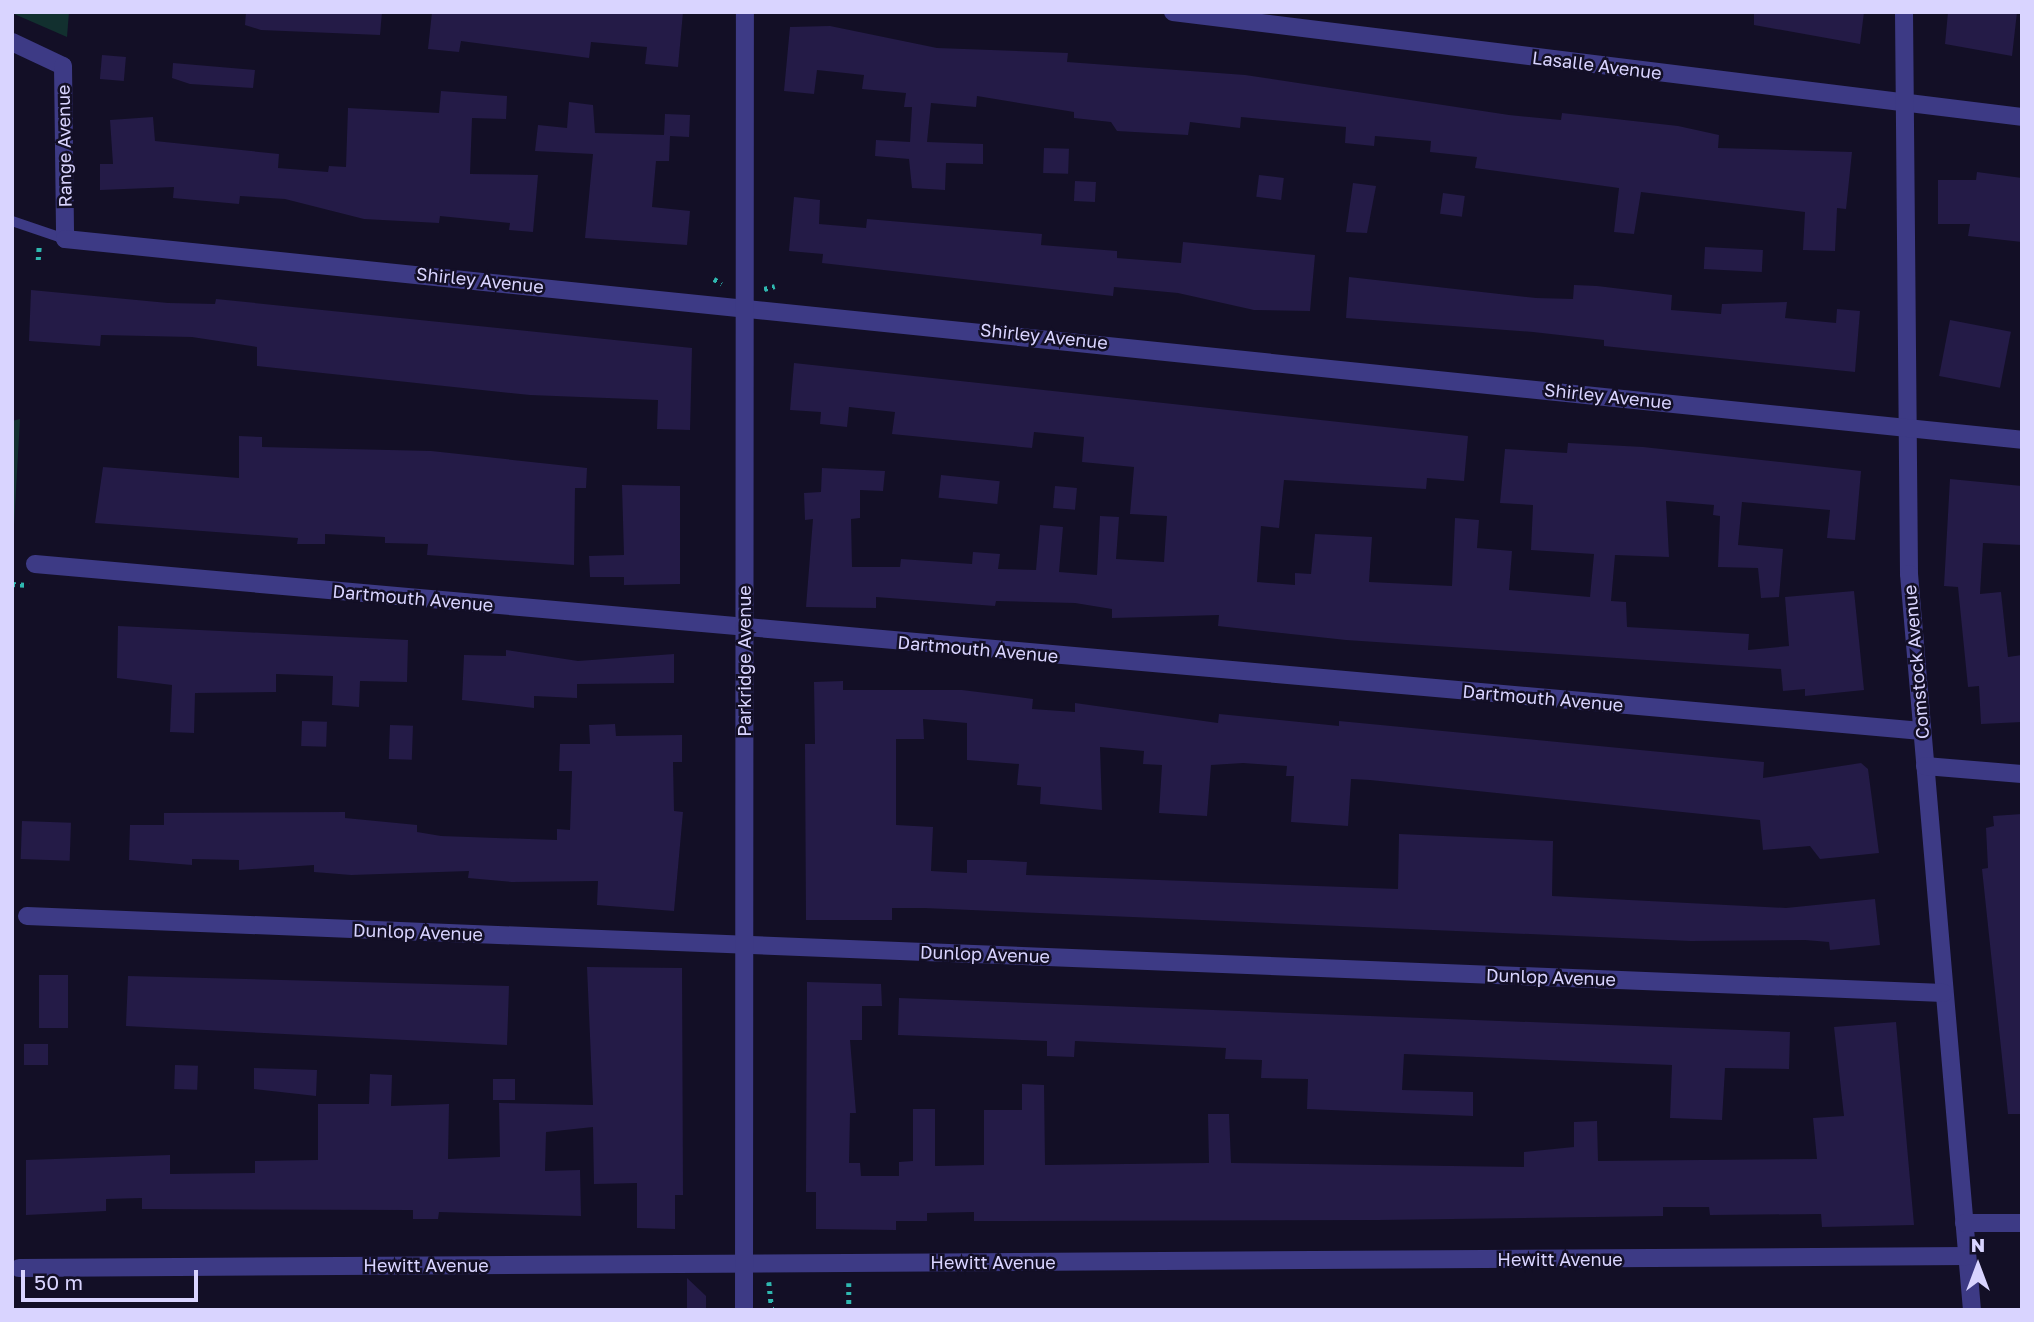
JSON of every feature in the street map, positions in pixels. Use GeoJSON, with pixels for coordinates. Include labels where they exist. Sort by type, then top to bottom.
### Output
{"type":"FeatureCollection","features":[{"type":"Feature","properties":{"kind":"street","name":"Parkridge Avenue"},"geometry":{"type":"LineString","coordinates":[[744,1310],[742,944],[745,12]]}},
{"type":"Feature","properties":{"kind":"street","name":"Lasalle Avenue"},"geometry":{"type":"LineString","coordinates":[[1172,12],[2022,117]]}},
{"type":"Feature","properties":{"kind":"street","name":"Comstock Avenue"},"geometry":{"type":"LineString","coordinates":[[1904,12],[1905,429],[1922,731],[1972,1310]]}},
{"type":"Feature","properties":{"kind":"street","name":"Range Avenue"},"geometry":{"type":"LineString","coordinates":[[12,42],[63,66],[65,239]]}},
{"type":"Feature","properties":{"kind":"street","name":"Shirley Avenue"},"geometry":{"type":"LineString","coordinates":[[65,239],[745,306],[2022,440]]}},
{"type":"Feature","properties":{"kind":"street","name":"Dartmouth Avenue"},"geometry":{"type":"LineString","coordinates":[[35,564],[1922,731]]}},
{"type":"Feature","properties":{"kind":"street"},"geometry":{"type":"LineString","coordinates":[[1925,766],[2022,774]]}},
{"type":"Feature","properties":{"kind":"street","name":"Dunlop Avenue"},"geometry":{"type":"LineString","coordinates":[[27,916],[1943,993]]}},
{"type":"Feature","properties":{"kind":"street"},"geometry":{"type":"LineString","coordinates":[[1964,1223],[2022,1223]]}},
{"type":"Feature","properties":{"kind":"street","name":"Hewitt Avenue"},"geometry":{"type":"LineString","coordinates":[[19,1268],[1967,1256]]}},
{"type":"Feature","properties":{"kind":"lane"},"geometry":{"type":"LineString","coordinates":[[12,221],[65,239]]}},
{"type":"Feature","properties":{"kind":"path"},"geometry":{"type":"LineString","coordinates":[[38,246],[38,260]]}},
{"type":"Feature","properties":{"kind":"path"},"geometry":{"type":"LineString","coordinates":[[713,279],[722,284]]}},
{"type":"Feature","properties":{"kind":"path"},"geometry":{"type":"LineString","coordinates":[[763,290],[775,286]]}},
{"type":"Feature","properties":{"kind":"path"},"geometry":{"type":"LineString","coordinates":[[12,584],[33,585]]}},
{"type":"Feature","properties":{"kind":"path"},"geometry":{"type":"LineString","coordinates":[[849,1283],[849,1310]]}},
{"type":"Feature","properties":{"kind":"path"},"geometry":{"type":"LineString","coordinates":[[772,1310],[773,1287]]}},
{"type":"Feature","properties":{"kind":"green space"},"geometry":{"type":"Polygon","coordinates":[[[12,12],[69,12],[67,37],[12,13],[12,12]]]}},
{"type":"Feature","properties":{"kind":"green space"},"geometry":{"type":"Polygon","coordinates":[[[20,419],[12,561],[12,421],[20,419]]]}},
{"type":"Feature","properties":{"kind":"building"},"geometry":{"type":"Polygon","coordinates":[[[246,12],[382,12],[380,35],[261,30],[245,25],[246,12]]]}},
{"type":"Feature","properties":{"kind":"building"},"geometry":{"type":"Polygon","coordinates":[[[432,12],[683,12],[678,67],[645,64],[647,47],[591,42],[589,58],[461,41],[459,52],[428,49],[432,12]]]}},
{"type":"Feature","properties":{"kind":"building"},"geometry":{"type":"Polygon","coordinates":[[[1754,12],[1864,12],[1860,44],[1754,25],[1754,12]]]}},
{"type":"Feature","properties":{"kind":"building"},"geometry":{"type":"Polygon","coordinates":[[[1948,12],[2017,12],[2012,56],[1945,44],[1948,12]]]}},
{"type":"Feature","properties":{"kind":"building"},"geometry":{"type":"Polygon","coordinates":[[[830,26],[937,48],[1068,53],[1067,62],[1245,75],[1509,115],[1561,120],[1562,113],[1678,126],[1719,135],[1718,148],[1852,152],[1846,209],[1837,208],[1835,251],[1803,250],[1805,212],[1641,192],[1634,234],[1614,232],[1619,188],[1475,168],[1477,157],[1430,152],[1431,141],[1375,136],[1374,146],[1345,143],[1346,127],[1241,117],[1240,128],[1190,122],[1188,135],[1117,131],[1111,122],[1074,118],[1074,112],[977,96],[976,107],[931,103],[927,142],[983,144],[983,164],[946,163],[945,190],[912,188],[909,159],[875,156],[876,140],[910,142],[912,107],[904,107],[906,93],[862,89],[864,75],[817,70],[814,94],[784,91],[790,27],[830,26]]]}},
{"type":"Feature","properties":{"kind":"building"},"geometry":{"type":"Polygon","coordinates":[[[102,55],[126,57],[124,81],[100,79],[102,55]]]}},
{"type":"Feature","properties":{"kind":"building"},"geometry":{"type":"Polygon","coordinates":[[[173,63],[255,70],[253,88],[190,84],[172,78],[173,63]]]}},
{"type":"Feature","properties":{"kind":"building"},"geometry":{"type":"Polygon","coordinates":[[[441,91],[507,96],[506,119],[472,118],[470,174],[538,175],[533,232],[509,230],[510,223],[440,216],[439,223],[364,219],[285,199],[240,196],[239,204],[173,198],[174,187],[100,190],[100,164],[113,164],[110,120],[153,117],[155,141],[279,154],[278,168],[328,172],[329,166],[346,167],[348,108],[439,113],[441,91]]]}},
{"type":"Feature","properties":{"kind":"building"},"geometry":{"type":"Polygon","coordinates":[[[569,102],[593,105],[595,133],[664,135],[665,114],[690,115],[689,137],[670,136],[669,161],[656,161],[652,207],[690,211],[687,245],[585,238],[593,154],[535,151],[538,125],[567,128],[569,102]]]}},
{"type":"Feature","properties":{"kind":"building"},"geometry":{"type":"Polygon","coordinates":[[[1044,148],[1069,149],[1068,174],[1043,173],[1044,148]]]}},
{"type":"Feature","properties":{"kind":"building"},"geometry":{"type":"Polygon","coordinates":[[[1977,172],[2022,178],[2022,242],[1968,236],[1970,224],[1938,224],[1938,180],[1976,180],[1977,172]]]}},
{"type":"Feature","properties":{"kind":"building"},"geometry":{"type":"Polygon","coordinates":[[[1259,175],[1284,178],[1281,200],[1256,197],[1259,175]]]}},
{"type":"Feature","properties":{"kind":"building"},"geometry":{"type":"Polygon","coordinates":[[[1075,181],[1096,182],[1095,202],[1074,201],[1075,181]]]}},
{"type":"Feature","properties":{"kind":"building"},"geometry":{"type":"Polygon","coordinates":[[[1353,183],[1376,186],[1367,233],[1346,232],[1353,183]]]}},
{"type":"Feature","properties":{"kind":"building"},"geometry":{"type":"Polygon","coordinates":[[[1443,193],[1465,196],[1462,217],[1440,214],[1443,193]]]}},
{"type":"Feature","properties":{"kind":"building"},"geometry":{"type":"Polygon","coordinates":[[[794,197],[820,200],[819,224],[866,228],[867,219],[1042,234],[1041,245],[1117,251],[1117,258],[1181,263],[1183,242],[1315,255],[1310,311],[1254,310],[1178,293],[1114,287],[1113,296],[822,263],[823,254],[789,251],[794,197]]]}},
{"type":"Feature","properties":{"kind":"building"},"geometry":{"type":"Polygon","coordinates":[[[1705,247],[1763,250],[1762,272],[1704,269],[1705,247]]]}},
{"type":"Feature","properties":{"kind":"building"},"geometry":{"type":"Polygon","coordinates":[[[1349,277],[1536,298],[1573,299],[1574,285],[1597,286],[1672,295],[1671,310],[1721,314],[1722,304],[1787,302],[1785,318],[1836,323],[1837,309],[1860,311],[1855,372],[1604,346],[1604,340],[1533,332],[1346,318],[1349,277]]]}},
{"type":"Feature","properties":{"kind":"building"},"geometry":{"type":"Polygon","coordinates":[[[31,290],[168,303],[215,304],[216,299],[692,348],[690,430],[657,429],[658,400],[530,395],[257,366],[257,347],[192,337],[101,335],[100,346],[29,341],[31,290]]]}},
{"type":"Feature","properties":{"kind":"building"},"geometry":{"type":"Polygon","coordinates":[[[1950,320],[2011,332],[2000,388],[1939,376],[1950,320]]]}},
{"type":"Feature","properties":{"kind":"building"},"geometry":{"type":"Polygon","coordinates":[[[794,363],[1468,436],[1464,481],[1427,478],[1426,489],[1284,480],[1279,528],[1261,526],[1257,582],[1295,585],[1295,573],[1311,574],[1315,534],[1372,537],[1369,582],[1452,586],[1455,518],[1479,520],[1477,548],[1512,551],[1509,590],[1590,597],[1594,554],[1531,550],[1533,505],[1500,503],[1505,449],[1567,453],[1568,443],[1643,447],[1861,471],[1855,540],[1827,538],[1830,510],[1742,502],[1738,545],[1783,549],[1779,597],[1761,598],[1758,568],[1718,567],[1720,516],[1713,515],[1714,505],[1666,501],[1669,557],[1615,555],[1611,601],[1626,602],[1627,627],[1749,634],[1748,650],[1789,646],[1785,597],[1854,591],[1864,690],[1805,696],[1805,689],[1783,691],[1781,669],[1346,640],[1218,626],[1219,615],[1112,618],[1112,609],[1075,603],[996,601],[995,606],[876,597],[876,608],[806,607],[813,519],[805,520],[804,493],[821,492],[822,468],[885,471],[883,491],[860,490],[860,518],[851,519],[852,567],[900,567],[901,559],[972,564],[973,552],[1000,554],[998,569],[1036,570],[1040,525],[1063,527],[1059,572],[1097,575],[1100,516],[1119,517],[1116,559],[1164,562],[1167,516],[1130,514],[1134,467],[1082,462],[1084,437],[1034,432],[1032,448],[892,434],[895,412],[849,407],[847,427],[820,424],[821,412],[790,410],[794,363]]]}},
{"type":"Feature","properties":{"kind":"building"},"geometry":{"type":"Polygon","coordinates":[[[239,436],[262,437],[262,447],[431,451],[587,468],[586,488],[575,488],[574,565],[427,555],[428,544],[385,543],[385,537],[325,534],[325,544],[297,544],[298,538],[95,523],[103,467],[239,478],[239,436]]]}},
{"type":"Feature","properties":{"kind":"building"},"geometry":{"type":"Polygon","coordinates":[[[941,475],[1000,481],[997,504],[939,498],[941,475]]]}},
{"type":"Feature","properties":{"kind":"building"},"geometry":{"type":"Polygon","coordinates":[[[1950,479],[2022,486],[2022,545],[1983,543],[1980,594],[2001,592],[2008,657],[2022,655],[2022,722],[1981,724],[1979,686],[1968,687],[1958,587],[1944,586],[1950,479]]]}},
{"type":"Feature","properties":{"kind":"building"},"geometry":{"type":"Polygon","coordinates":[[[622,485],[680,486],[680,584],[624,585],[624,577],[590,577],[589,556],[624,555],[622,485]]]}},
{"type":"Feature","properties":{"kind":"building"},"geometry":{"type":"Polygon","coordinates":[[[1055,486],[1077,488],[1075,510],[1053,508],[1055,486]]]}},
{"type":"Feature","properties":{"kind":"building"},"geometry":{"type":"Polygon","coordinates":[[[118,626],[408,640],[407,682],[360,681],[359,707],[332,705],[333,676],[276,674],[276,692],[195,693],[194,733],[170,732],[172,685],[117,678],[118,626]]]}},
{"type":"Feature","properties":{"kind":"building"},"geometry":{"type":"Polygon","coordinates":[[[506,650],[578,661],[674,654],[674,683],[577,684],[577,698],[534,696],[534,708],[462,700],[464,655],[506,656],[506,650]]]}},
{"type":"Feature","properties":{"kind":"building"},"geometry":{"type":"Polygon","coordinates":[[[843,681],[843,690],[962,690],[1033,699],[1032,709],[1075,712],[1075,703],[1218,723],[1219,714],[1339,726],[1339,721],[1764,762],[1763,778],[1861,763],[1868,769],[1879,853],[1820,859],[1810,846],[1763,850],[1760,820],[1370,780],[1351,779],[1348,826],[1291,822],[1294,776],[1286,776],[1287,766],[1243,763],[1211,765],[1207,816],[1159,813],[1162,765],[1143,764],[1144,751],[1100,747],[1102,810],[1040,804],[1041,787],[1017,785],[1019,764],[967,760],[967,723],[923,719],[924,739],[896,739],[896,825],[933,827],[931,871],[967,873],[967,860],[990,860],[1027,862],[1026,875],[1398,889],[1399,834],[1553,841],[1552,896],[1786,908],[1875,899],[1880,945],[1830,950],[1829,942],[1805,940],[1691,941],[924,908],[892,908],[892,920],[806,920],[805,744],[815,744],[814,682],[843,681]]]}},
{"type":"Feature","properties":{"kind":"building"},"geometry":{"type":"Polygon","coordinates":[[[302,721],[327,722],[326,747],[301,746],[302,721]]]}},
{"type":"Feature","properties":{"kind":"building"},"geometry":{"type":"Polygon","coordinates":[[[615,724],[616,736],[682,735],[682,762],[673,762],[674,811],[683,812],[674,911],[597,905],[598,881],[512,882],[468,878],[469,871],[351,875],[314,872],[314,865],[239,870],[239,860],[192,859],[192,865],[129,860],[130,825],[164,825],[164,813],[345,812],[345,818],[417,825],[417,832],[441,836],[557,840],[557,829],[570,830],[572,771],[559,771],[560,744],[590,744],[589,725],[615,724]]]}},
{"type":"Feature","properties":{"kind":"building"},"geometry":{"type":"Polygon","coordinates":[[[390,725],[413,726],[412,760],[389,759],[390,725]]]}},
{"type":"Feature","properties":{"kind":"building"},"geometry":{"type":"Polygon","coordinates":[[[2022,814],[2022,1114],[2008,1114],[1982,869],[1988,868],[1986,828],[1994,826],[1993,816],[2022,814]]]}},
{"type":"Feature","properties":{"kind":"building"},"geometry":{"type":"Polygon","coordinates":[[[22,821],[71,823],[70,861],[21,859],[22,821]]]}},
{"type":"Feature","properties":{"kind":"building"},"geometry":{"type":"Polygon","coordinates":[[[587,967],[682,968],[683,1195],[675,1195],[675,1229],[637,1228],[637,1183],[594,1184],[593,1127],[546,1132],[545,1171],[580,1170],[581,1216],[439,1212],[438,1219],[413,1219],[413,1210],[142,1209],[142,1198],[106,1199],[106,1211],[26,1215],[26,1160],[170,1155],[170,1174],[255,1173],[255,1161],[318,1160],[318,1104],[369,1104],[370,1074],[392,1075],[391,1106],[449,1104],[448,1159],[500,1157],[499,1103],[593,1105],[587,967]]]}},
{"type":"Feature","properties":{"kind":"building"},"geometry":{"type":"Polygon","coordinates":[[[39,975],[68,975],[68,1028],[39,1028],[39,975]]]}},
{"type":"Feature","properties":{"kind":"building"},"geometry":{"type":"Polygon","coordinates":[[[128,976],[509,986],[507,1045],[126,1026],[128,976]]]}},
{"type":"Feature","properties":{"kind":"building"},"geometry":{"type":"Polygon","coordinates":[[[807,982],[881,984],[882,1006],[862,1006],[862,1040],[850,1040],[856,1113],[850,1113],[849,1163],[860,1163],[861,1176],[899,1176],[899,1162],[913,1161],[913,1109],[935,1109],[935,1166],[984,1165],[984,1110],[1022,1110],[1022,1084],[1044,1085],[1045,1165],[1209,1163],[1208,1114],[1229,1114],[1231,1163],[1524,1167],[1524,1152],[1574,1147],[1574,1122],[1597,1121],[1598,1161],[1817,1159],[1813,1118],[1844,1116],[1834,1027],[1896,1022],[1914,1225],[1822,1227],[1821,1214],[1710,1215],[1709,1207],[1663,1207],[1663,1216],[1378,1220],[974,1221],[974,1212],[927,1213],[927,1221],[896,1221],[896,1230],[816,1229],[816,1192],[806,1192],[807,982]]]}},
{"type":"Feature","properties":{"kind":"building"},"geometry":{"type":"Polygon","coordinates":[[[899,998],[1790,1032],[1789,1069],[1725,1068],[1722,1120],[1670,1118],[1672,1065],[1404,1054],[1402,1090],[1473,1092],[1473,1116],[1307,1109],[1308,1079],[1261,1078],[1262,1060],[1225,1059],[1226,1048],[1075,1041],[1074,1057],[1047,1056],[1047,1041],[898,1035],[899,998]]]}},
{"type":"Feature","properties":{"kind":"building"},"geometry":{"type":"Polygon","coordinates":[[[24,1044],[48,1044],[48,1065],[24,1065],[24,1044]]]}},
{"type":"Feature","properties":{"kind":"building"},"geometry":{"type":"Polygon","coordinates":[[[175,1065],[198,1066],[197,1090],[174,1089],[175,1065]]]}},
{"type":"Feature","properties":{"kind":"building"},"geometry":{"type":"Polygon","coordinates":[[[254,1068],[317,1070],[316,1096],[254,1089],[254,1068]]]}},
{"type":"Feature","properties":{"kind":"building"},"geometry":{"type":"Polygon","coordinates":[[[493,1079],[515,1079],[515,1100],[493,1100],[493,1079]]]}},
{"type":"Feature","properties":{"kind":"building"},"geometry":{"type":"Polygon","coordinates":[[[687,1278],[706,1296],[706,1310],[687,1310],[687,1278]]]}}]}
